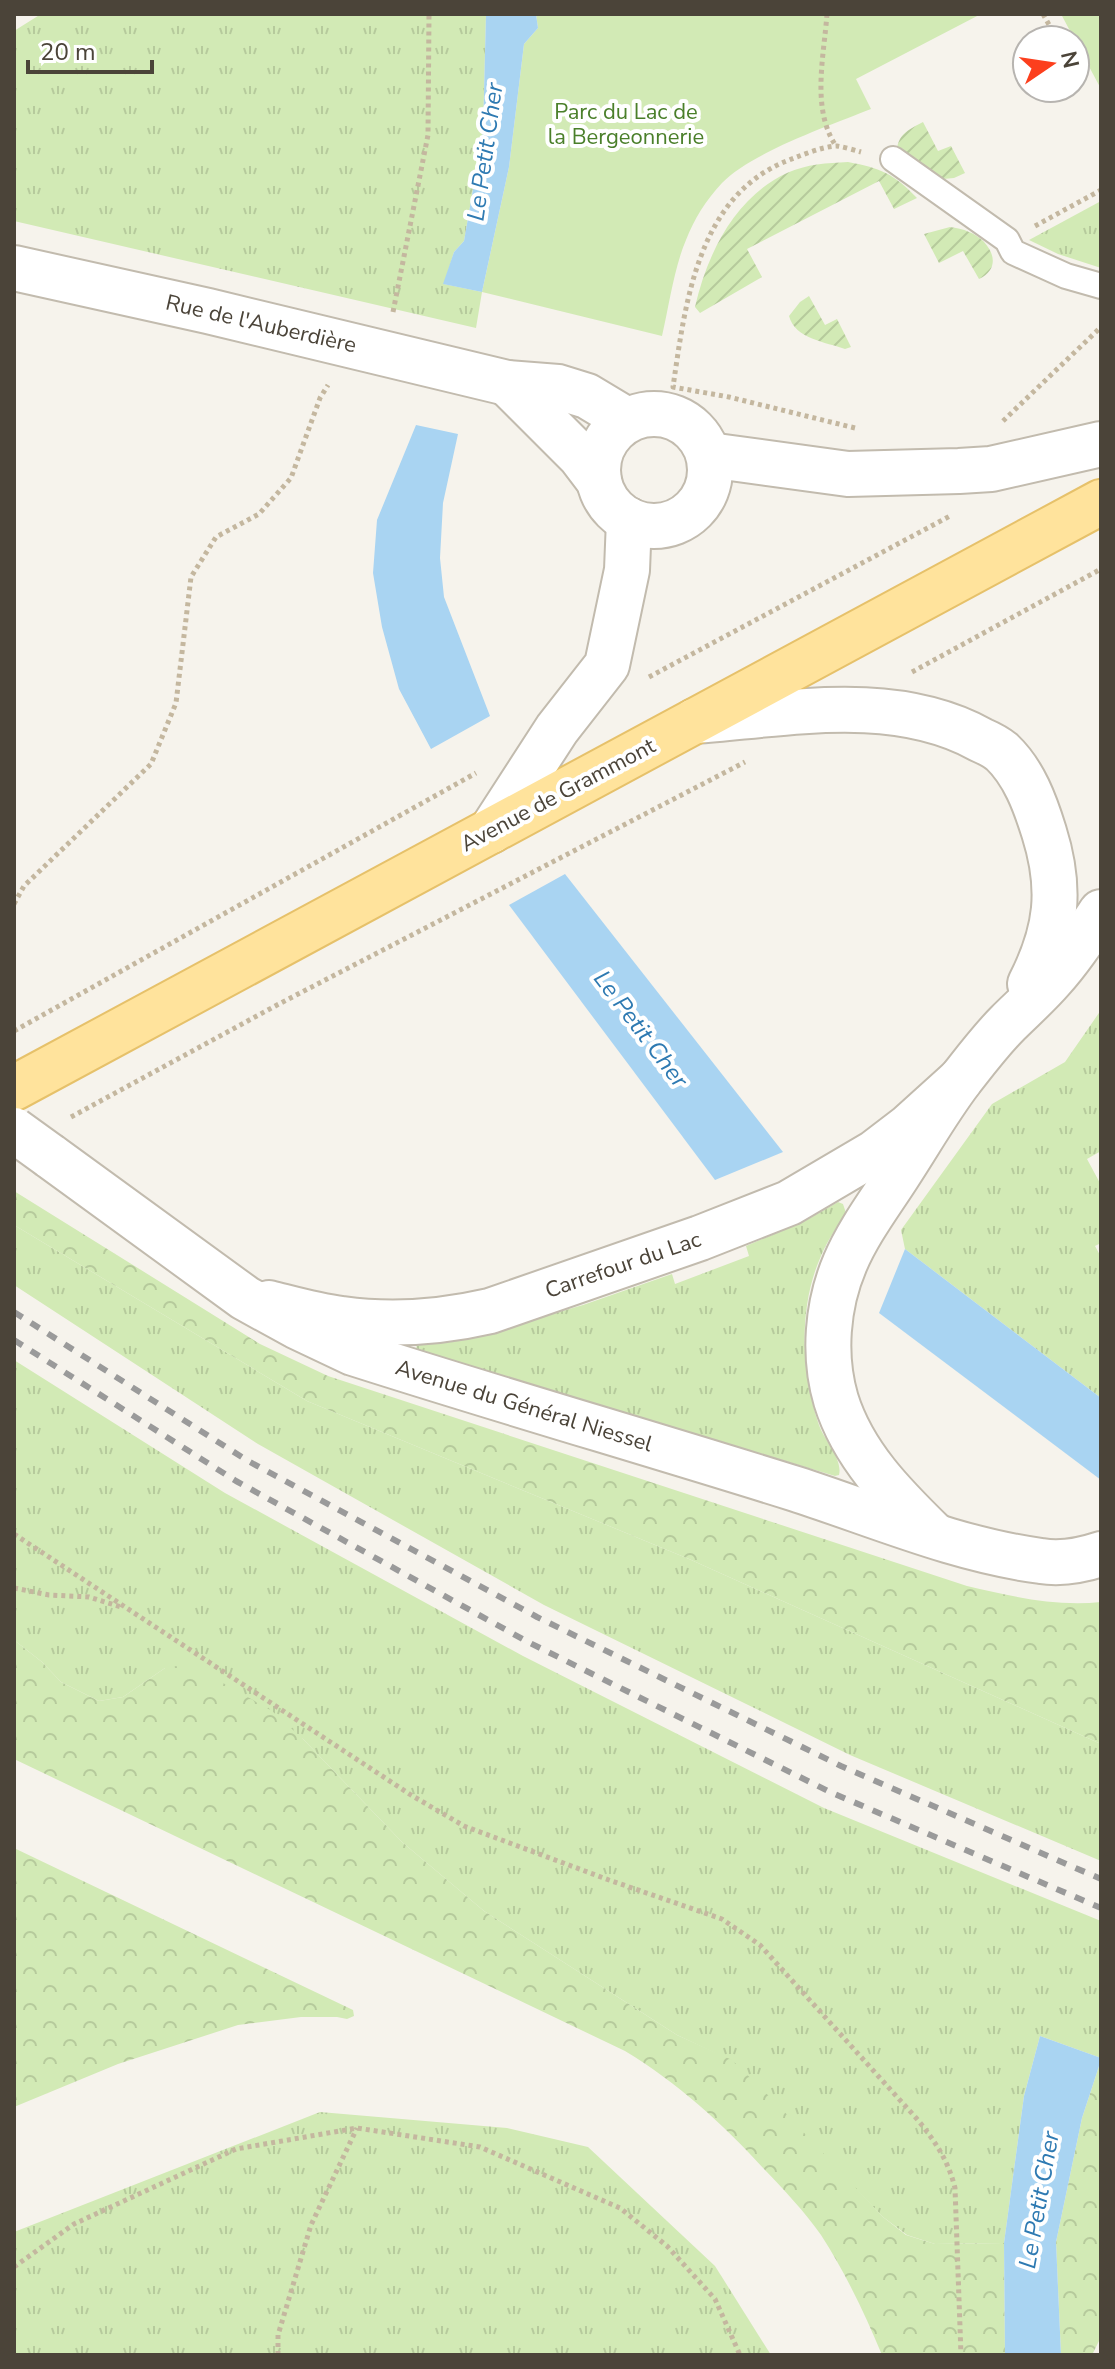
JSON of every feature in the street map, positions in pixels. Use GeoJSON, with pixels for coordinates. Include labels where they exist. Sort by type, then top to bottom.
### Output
{"type":"FeatureCollection","features":[{"type":"Feature","properties":{"kind":"main road","name":"Avenue de Grammont"},"geometry":{"type":"LineString","coordinates":[[14,1088],[1101,502]]}},
{"type":"Feature","properties":{"kind":"street","name":"Rue de l'Auberdière"},"geometry":{"type":"LineString","coordinates":[[14,268],[507,383],[558,387],[587,396],[627,420]]}},
{"type":"Feature","properties":{"kind":"street"},"geometry":{"type":"LineString","coordinates":[[507,383],[580,456],[599,481]]}},
{"type":"Feature","properties":{"kind":"street"},"geometry":{"type":"LineString","coordinates":[[645,414],[663,414],[681,420],[693,428],[709,455],[711,470],[699,505],[684,518],[667,525],[647,526],[615,511],[605,498],[599,481],[598,464],[603,446],[613,431],[627,420],[645,414]]}},
{"type":"Feature","properties":{"kind":"street"},"geometry":{"type":"LineString","coordinates":[[709,455],[848,474],[959,471],[991,469],[1101,444]]}},
{"type":"Feature","properties":{"kind":"street"},"geometry":{"type":"LineString","coordinates":[[491,831],[557,729],[607,665],[627,570],[629,520]]}},
{"type":"Feature","properties":{"kind":"street","name":"Carrefour du Lac"},"geometry":{"type":"LineString","coordinates":[[695,721],[845,710],[889,712],[939,721],[970,733],[1001,751],[1022,777],[1036,807],[1048,844],[1054,880],[1051,931],[1045,954],[1007,1024]]}},
{"type":"Feature","properties":{"kind":"street","name":"Carrefour du Lac"},"geometry":{"type":"LineString","coordinates":[[934,1535],[892,1494],[853,1440],[836,1399],[831,1373],[831,1309],[844,1264],[861,1232],[960,1080],[1007,1024],[1069,959],[1101,912]]}},
{"type":"Feature","properties":{"kind":"street","name":"Carrefour du Lac"},"geometry":{"type":"LineString","coordinates":[[245,1298],[341,1319],[381,1322],[459,1318],[490,1311],[700,1238],[789,1203],[874,1153],[960,1080]]}},
{"type":"Feature","properties":{"kind":"street","name":"Avenue du Général Niessel"},"geometry":{"type":"LineString","coordinates":[[14,1130],[56,1139],[245,1298],[353,1353],[993,1552],[1044,1562],[1096,1555]]}},
{"type":"Feature","properties":{"kind":"lane"},"geometry":{"type":"LineString","coordinates":[[893,159],[1007,240],[1013,252],[1066,276],[1101,286]]}},
{"type":"Feature","properties":{"kind":"path"},"geometry":{"type":"LineString","coordinates":[[391,321],[428,135],[429,14]]}},
{"type":"Feature","properties":{"kind":"path"},"geometry":{"type":"LineString","coordinates":[[827,14],[821,95],[828,134],[836,146],[772,167],[744,187],[718,218],[701,255],[683,318],[673,387],[729,397],[857,429]]}},
{"type":"Feature","properties":{"kind":"path"},"geometry":{"type":"LineString","coordinates":[[1013,252],[1022,233],[1101,190]]}},
{"type":"Feature","properties":{"kind":"path"},"geometry":{"type":"LineString","coordinates":[[999,424],[1101,327]]}},
{"type":"Feature","properties":{"kind":"path"},"geometry":{"type":"LineString","coordinates":[[14,904],[24,886],[151,764],[176,703],[191,577],[216,537],[259,514],[291,478],[320,398],[350,346]]}},
{"type":"Feature","properties":{"kind":"path"},"geometry":{"type":"LineString","coordinates":[[912,672],[1101,569]]}},
{"type":"Feature","properties":{"kind":"path"},"geometry":{"type":"LineString","coordinates":[[56,1139],[277,1005],[745,761]]}},
{"type":"Feature","properties":{"kind":"path"},"geometry":{"type":"LineString","coordinates":[[14,1534],[411,1795],[464,1826],[722,1919],[760,1945],[917,2119],[941,2150],[950,2168],[955,2188],[961,2355]]}},
{"type":"Feature","properties":{"kind":"path"},"geometry":{"type":"LineString","coordinates":[[14,1588],[49,1595],[89,1597],[130,1609]]}},
{"type":"Feature","properties":{"kind":"path"},"geometry":{"type":"LineString","coordinates":[[278,2355],[278,2335],[311,2225],[357,2128]]}},
{"type":"Feature","properties":{"kind":"path"},"geometry":{"type":"LineString","coordinates":[[14,2267],[74,2224],[236,2149],[357,2128],[480,2147],[620,2208],[667,2246],[715,2299],[740,2355]]}},
{"type":"Feature","properties":{"kind":"green space"},"geometry":{"type":"Polygon","coordinates":[[[41,14],[486,14],[483,132],[464,241],[454,252],[444,284],[482,292],[476,328],[14,221],[14,31],[41,14]]]}},
{"type":"Feature","properties":{"kind":"green space","name":"Parc du Lac de la Bergeonnerie"},"geometry":{"type":"Polygon","coordinates":[[[536,14],[981,14],[856,79],[871,109],[771,151],[751,161],[722,183],[701,210],[686,240],[662,336],[482,292],[509,167],[524,44],[538,28],[536,14]]]}},
{"type":"Feature","properties":{"kind":"green space"},"geometry":{"type":"Polygon","coordinates":[[[1061,14],[1101,14],[1101,89],[1091,70],[1091,24],[1066,24],[1061,14]]]}},
{"type":"Feature","properties":{"kind":"green space"},"geometry":{"type":"Polygon","coordinates":[[[923,122],[938,151],[951,146],[965,173],[943,179],[897,149],[903,135],[923,122]]]}},
{"type":"Feature","properties":{"kind":"green space"},"geometry":{"type":"Polygon","coordinates":[[[848,162],[886,173],[917,198],[894,209],[879,181],[747,249],[762,277],[700,313],[695,307],[707,267],[726,229],[752,197],[769,183],[795,170],[817,164],[848,162]]]}},
{"type":"Feature","properties":{"kind":"green space"},"geometry":{"type":"Polygon","coordinates":[[[1101,201],[1101,268],[1058,254],[1029,240],[1101,201]]]}},
{"type":"Feature","properties":{"kind":"green space"},"geometry":{"type":"Polygon","coordinates":[[[950,227],[977,236],[988,247],[993,261],[987,274],[979,279],[963,251],[939,263],[924,234],[950,227]]]}},
{"type":"Feature","properties":{"kind":"green space"},"geometry":{"type":"Polygon","coordinates":[[[809,296],[825,325],[837,319],[851,347],[845,349],[804,335],[792,324],[789,316],[809,296]]]}},
{"type":"Feature","properties":{"kind":"green space"},"geometry":{"type":"Polygon","coordinates":[[[1101,1010],[1101,1151],[1087,1159],[1101,1185],[1101,1243],[1095,1246],[1101,1257],[1101,1398],[905,1249],[901,1230],[992,1104],[1065,1062],[1101,1010]]]}},
{"type":"Feature","properties":{"kind":"green space"},"geometry":{"type":"Polygon","coordinates":[[[14,1191],[260,1344],[328,1376],[967,1586],[1050,1602],[1101,1602],[1101,1744],[689,1559],[307,1401],[14,1225],[14,1191]]]}},
{"type":"Feature","properties":{"kind":"green space"},"geometry":{"type":"Polygon","coordinates":[[[838,1202],[843,1204],[846,1213],[826,1245],[814,1276],[808,1297],[805,1340],[813,1405],[821,1431],[838,1463],[839,1475],[419,1351],[416,1347],[420,1343],[451,1342],[476,1336],[583,1305],[672,1274],[675,1284],[749,1256],[746,1246],[805,1221],[838,1202]]]}},
{"type":"Feature","properties":{"kind":"green space"},"geometry":{"type":"Polygon","coordinates":[[[14,1225],[307,1401],[689,1559],[1101,1744],[1101,1861],[850,1755],[544,1605],[258,1444],[14,1285],[14,1225]]]}},
{"type":"Feature","properties":{"kind":"green space"},"geometry":{"type":"Polygon","coordinates":[[[14,1360],[225,1493],[523,1656],[824,1808],[1101,1921],[1101,2058],[1040,2036],[1024,2096],[1004,2243],[935,2244],[907,2235],[883,2217],[732,2061],[677,2035],[484,1911],[402,1842],[303,1739],[165,1668],[123,1697],[99,1701],[61,1682],[14,1640],[14,1360]]]}},
{"type":"Feature","properties":{"kind":"green space"},"geometry":{"type":"Polygon","coordinates":[[[14,1640],[61,1682],[99,1701],[123,1697],[165,1668],[182,1665],[202,1671],[272,1711],[402,1842],[484,1911],[677,2035],[732,2060],[883,2217],[906,2235],[935,2244],[1004,2243],[1005,2355],[882,2355],[838,2264],[801,2210],[716,2121],[682,2091],[625,2051],[14,1759],[14,1640]]]}},
{"type":"Feature","properties":{"kind":"green space"},"geometry":{"type":"Polygon","coordinates":[[[14,1848],[353,2010],[354,2016],[347,2019],[301,2017],[238,2025],[118,2064],[14,2107],[14,1848]]]}},
{"type":"Feature","properties":{"kind":"green space"},"geometry":{"type":"Polygon","coordinates":[[[1101,2060],[1101,2337],[1092,2355],[1061,2355],[1056,2242],[1082,2118],[1101,2060]]]}},
{"type":"Feature","properties":{"kind":"green space"},"geometry":{"type":"Polygon","coordinates":[[[320,2112],[507,2128],[588,2147],[715,2266],[771,2355],[14,2355],[14,2232],[320,2112]]]}},
{"type":"Feature","properties":{"kind":"water","name":"Le Petit Cher"},"geometry":{"type":"Polygon","coordinates":[[[486,14],[536,14],[538,28],[524,44],[509,167],[482,292],[443,284],[454,252],[464,241],[483,132],[486,14]]]}},
{"type":"Feature","properties":{"kind":"water"},"geometry":{"type":"Polygon","coordinates":[[[416,425],[458,434],[443,503],[440,558],[444,597],[490,716],[431,749],[399,689],[382,627],[373,573],[377,520],[416,425]]]}},
{"type":"Feature","properties":{"kind":"water"},"geometry":{"type":"Polygon","coordinates":[[[565,874],[783,1152],[715,1180],[509,905],[565,874]]]}},
{"type":"Feature","properties":{"kind":"water"},"geometry":{"type":"Polygon","coordinates":[[[905,1249],[1101,1398],[1101,1480],[879,1313],[905,1249]]]}},
{"type":"Feature","properties":{"kind":"water","name":"Le Petit Cher"},"geometry":{"type":"Polygon","coordinates":[[[1040,2036],[1101,2060],[1082,2118],[1056,2242],[1061,2355],[1005,2355],[1004,2243],[1024,2096],[1040,2036]]]}},
{"type":"Feature","properties":{"kind":"railway"},"geometry":{"type":"LineString","coordinates":[[14,1312],[248,1461],[537,1617],[841,1766],[1101,1879]]}},
{"type":"Feature","properties":{"kind":"railway"},"geometry":{"type":"LineString","coordinates":[[14,1340],[236,1481],[528,1642],[830,1792],[1101,1908]]}}]}
